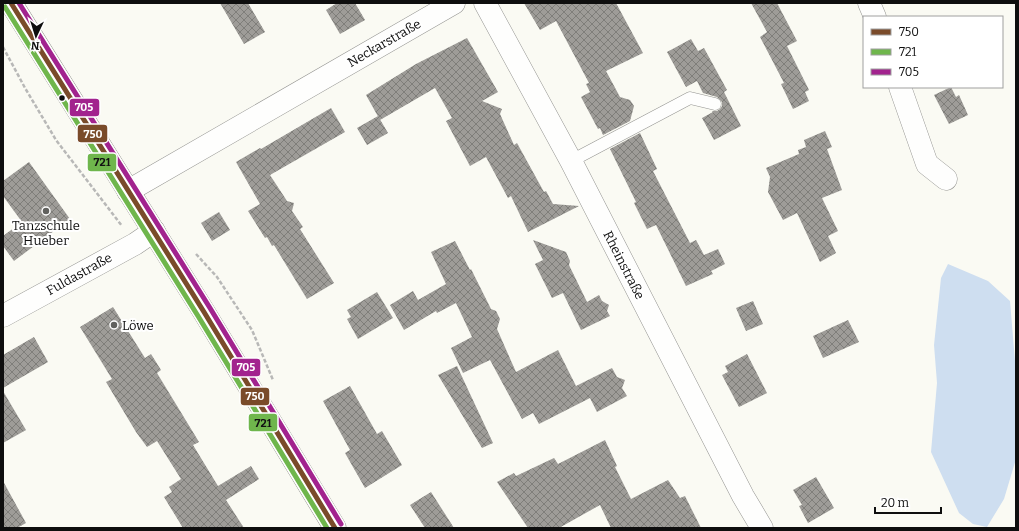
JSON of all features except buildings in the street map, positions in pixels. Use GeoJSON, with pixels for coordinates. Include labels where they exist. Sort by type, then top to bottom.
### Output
{"type":"FeatureCollection","features":[{"type":"Feature","properties":{"kind":"main road"},"geometry":{"type":"LineString","coordinates":[[11,3],[154,231],[335,528]]}},
{"type":"Feature","properties":{"kind":"street","name":"Neckarstraße"},"geometry":{"type":"LineString","coordinates":[[128,191],[454,3]]}},
{"type":"Feature","properties":{"kind":"street","name":"Rheinstraße"},"geometry":{"type":"LineString","coordinates":[[485,3],[571,161],[743,496],[762,528]]}},
{"type":"Feature","properties":{"kind":"street"},"geometry":{"type":"LineString","coordinates":[[869,3],[875,16]]}},
{"type":"Feature","properties":{"kind":"street"},"geometry":{"type":"LineString","coordinates":[[900,88],[927,164],[946,179]]}},
{"type":"Feature","properties":{"kind":"street","name":"Fuldastraße"},"geometry":{"type":"LineString","coordinates":[[3,316],[135,244],[154,231]]}},
{"type":"Feature","properties":{"kind":"lane"},"geometry":{"type":"LineString","coordinates":[[571,161],[690,98],[715,104]]}},
{"type":"Feature","properties":{"kind":"path"},"geometry":{"type":"LineString","coordinates":[[3,47],[56,140],[135,244]]}},
{"type":"Feature","properties":{"kind":"water"},"geometry":{"type":"Polygon","coordinates":[[[948,264],[988,281],[1010,301],[1016,373],[1016,459],[1004,499],[987,527],[973,524],[959,513],[931,452],[937,383],[934,345],[941,278],[948,264]]]}},
{"type":"Feature","properties":{"kind":"transit line","name":"750"},"geometry":{"type":"LineString","coordinates":[[11,3],[204,312],[335,528]]}},
{"type":"Feature","properties":{"kind":"transit line","name":"705"},"geometry":{"type":"LineString","coordinates":[[19,3],[210,308],[341,524]]}},
{"type":"Feature","properties":{"kind":"transit line","name":"721"},"geometry":{"type":"LineString","coordinates":[[5,7],[198,316],[327,528]]}},
{"type":"Feature","properties":{"kind":"place","name":"Tanzschule Hueber"},"geometry":{"type":"Point","coordinates":[46,211]}},
{"type":"Feature","properties":{"kind":"place","name":"Löwe"},"geometry":{"type":"Point","coordinates":[114,325]}}]}
